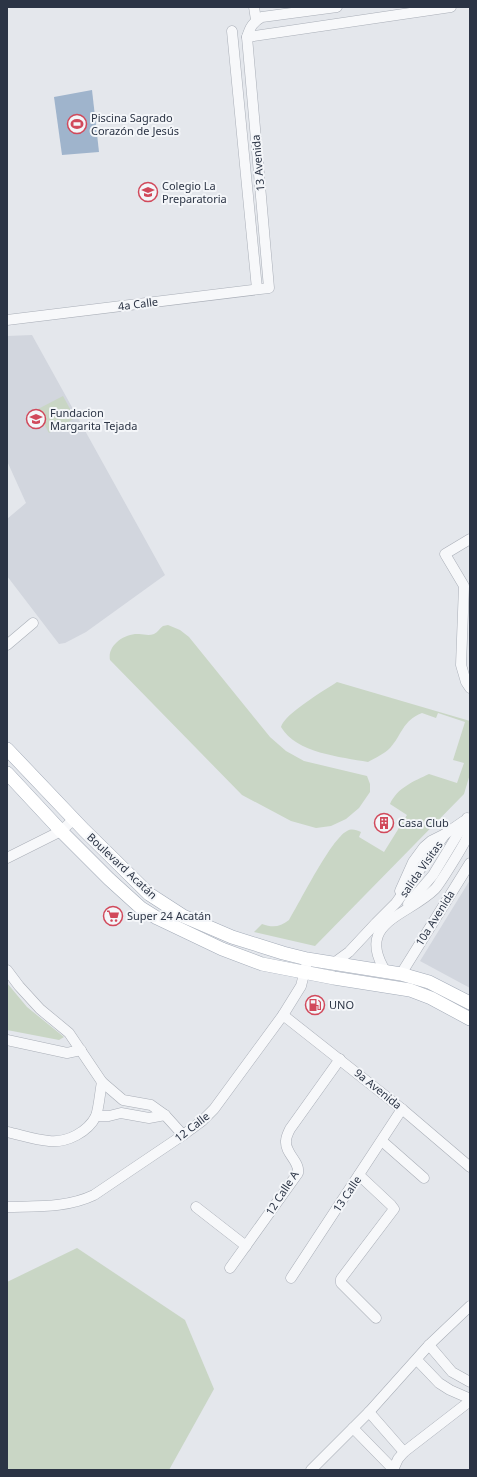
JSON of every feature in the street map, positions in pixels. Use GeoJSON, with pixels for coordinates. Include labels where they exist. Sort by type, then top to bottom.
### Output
{"type":"FeatureCollection","features":[{"type":"Feature","properties":{"kind":"main road","name":"Boulevard Acatán"},"geometry":{"type":"LineString","coordinates":[[7,749],[149,894],[183,916],[232,937],[263,948],[307,959],[401,974],[429,982],[470,1003]]}},
{"type":"Feature","properties":{"kind":"main road","name":"Boulevard Acatán"},"geometry":{"type":"LineString","coordinates":[[7,773],[61,831],[109,879],[141,908],[157,918],[222,949],[262,964],[410,990],[431,998],[470,1019]]}},
{"type":"Feature","properties":{"kind":"street"},"geometry":{"type":"LineString","coordinates":[[254,7],[256,20]]}},
{"type":"Feature","properties":{"kind":"street"},"geometry":{"type":"LineString","coordinates":[[337,7],[262,17],[256,20],[251,26],[247,37],[451,7]]}},
{"type":"Feature","properties":{"kind":"street"},"geometry":{"type":"LineString","coordinates":[[278,15],[281,31]]}},
{"type":"Feature","properties":{"kind":"street"},"geometry":{"type":"LineString","coordinates":[[232,31],[257,289]]}},
{"type":"Feature","properties":{"kind":"street","name":"13 Avenida"},"geometry":{"type":"LineString","coordinates":[[247,37],[269,288]]}},
{"type":"Feature","properties":{"kind":"street","name":"4a Calle"},"geometry":{"type":"LineString","coordinates":[[7,320],[269,288]]}},
{"type":"Feature","properties":{"kind":"street"},"geometry":{"type":"LineString","coordinates":[[470,539],[445,554],[464,586],[461,665],[466,682],[470,688]]}},
{"type":"Feature","properties":{"kind":"street"},"geometry":{"type":"LineString","coordinates":[[7,645],[32,623]]}},
{"type":"Feature","properties":{"kind":"street"},"geometry":{"type":"LineString","coordinates":[[386,972],[376,951],[377,938],[382,928],[399,908],[433,875],[469,816]]}},
{"type":"Feature","properties":{"kind":"street","name":"salida Visitas"},"geometry":{"type":"LineString","coordinates":[[399,908],[445,834],[469,816]]}},
{"type":"Feature","properties":{"kind":"street"},"geometry":{"type":"LineString","coordinates":[[7,858],[61,831],[74,819]]}},
{"type":"Feature","properties":{"kind":"street","name":"10a Avenida"},"geometry":{"type":"LineString","coordinates":[[401,974],[470,863]]}},
{"type":"Feature","properties":{"kind":"street"},"geometry":{"type":"LineString","coordinates":[[334,963],[349,952],[376,923],[399,908]]}},
{"type":"Feature","properties":{"kind":"street","name":"12 Calle"},"geometry":{"type":"LineString","coordinates":[[7,1207],[58,1205],[94,1195],[202,1121],[214,1109],[283,1015],[301,986],[307,959]]}},
{"type":"Feature","properties":{"kind":"street"},"geometry":{"type":"LineString","coordinates":[[7,970],[40,1009],[69,1034],[102,1082],[123,1100],[151,1105],[165,1115],[183,1135]]}},
{"type":"Feature","properties":{"kind":"street","name":"9a Avenida"},"geometry":{"type":"LineString","coordinates":[[283,1015],[402,1109],[470,1167]]}},
{"type":"Feature","properties":{"kind":"street"},"geometry":{"type":"LineString","coordinates":[[7,1040],[67,1052],[81,1050]]}},
{"type":"Feature","properties":{"kind":"street","name":"12 Calle A"},"geometry":{"type":"LineString","coordinates":[[230,1268],[298,1173],[299,1168],[286,1147],[286,1140],[290,1129],[340,1059]]}},
{"type":"Feature","properties":{"kind":"street"},"geometry":{"type":"LineString","coordinates":[[7,1132],[50,1142],[76,1136],[87,1128],[96,1116],[102,1082]]}},
{"type":"Feature","properties":{"kind":"street"},"geometry":{"type":"LineString","coordinates":[[121,1113],[123,1100]]}},
{"type":"Feature","properties":{"kind":"street","name":"13 Calle"},"geometry":{"type":"LineString","coordinates":[[291,1278],[402,1109]]}},
{"type":"Feature","properties":{"kind":"street"},"geometry":{"type":"LineString","coordinates":[[96,1116],[109,1116],[121,1113],[149,1118],[165,1115]]}},
{"type":"Feature","properties":{"kind":"street"},"geometry":{"type":"LineString","coordinates":[[382,1141],[424,1178]]}},
{"type":"Feature","properties":{"kind":"street"},"geometry":{"type":"LineString","coordinates":[[359,1175],[394,1209],[341,1280],[341,1284],[376,1318]]}},
{"type":"Feature","properties":{"kind":"street"},"geometry":{"type":"LineString","coordinates":[[196,1207],[246,1246]]}},
{"type":"Feature","properties":{"kind":"street"},"geometry":{"type":"LineString","coordinates":[[311,1470],[353,1428],[417,1360],[429,1345],[470,1306]]}},
{"type":"Feature","properties":{"kind":"street"},"geometry":{"type":"LineString","coordinates":[[429,1345],[452,1372],[470,1382]]}},
{"type":"Feature","properties":{"kind":"street"},"geometry":{"type":"LineString","coordinates":[[417,1360],[439,1383],[466,1402]]}},
{"type":"Feature","properties":{"kind":"street"},"geometry":{"type":"LineString","coordinates":[[353,1428],[393,1469],[398,1459],[404,1452],[466,1402],[470,1387]]}},
{"type":"Feature","properties":{"kind":"street"},"geometry":{"type":"LineString","coordinates":[[368,1412],[404,1452]]}},
{"type":"Feature","properties":{"kind":"shaded area","name":"Fundacion Margarita Tejada"},"geometry":{"type":"Polygon","coordinates":[[[32,335],[165,575],[86,632],[65,643],[59,644],[7,576],[7,519],[26,503],[7,461],[7,336],[32,335]]]}},
{"type":"Feature","properties":{"kind":"shaded area"},"geometry":{"type":"Polygon","coordinates":[[[470,880],[470,988],[420,961],[470,880]]]}},
{"type":"Feature","properties":{"kind":"green space"},"geometry":{"type":"Polygon","coordinates":[[[63,396],[75,418],[49,433],[36,410],[63,396]]]}},
{"type":"Feature","properties":{"kind":"green space"},"geometry":{"type":"Polygon","coordinates":[[[168,625],[180,630],[189,637],[270,737],[286,751],[304,761],[367,776],[370,784],[370,792],[359,808],[346,819],[331,826],[316,828],[291,821],[242,795],[110,660],[111,649],[118,641],[134,634],[154,634],[163,626],[168,625]]]}},
{"type":"Feature","properties":{"kind":"green space"},"geometry":{"type":"Polygon","coordinates":[[[337,682],[470,721],[470,774],[464,794],[315,946],[254,932],[262,924],[276,926],[289,920],[316,872],[340,836],[349,830],[356,830],[361,832],[359,837],[384,852],[407,815],[390,804],[401,789],[429,774],[457,783],[464,763],[453,760],[465,722],[438,713],[436,718],[422,713],[415,716],[406,724],[390,748],[368,762],[333,756],[297,743],[288,736],[281,727],[284,722],[297,709],[337,682]]]}},
{"type":"Feature","properties":{"kind":"green space"},"geometry":{"type":"Polygon","coordinates":[[[7,983],[27,1007],[64,1037],[59,1040],[7,1030],[7,983]]]}},
{"type":"Feature","properties":{"kind":"green space"},"geometry":{"type":"Polygon","coordinates":[[[77,1248],[185,1320],[214,1389],[169,1470],[7,1470],[7,1282],[77,1248]]]}},
{"type":"Feature","properties":{"kind":"water","name":"Piscina Sagrado Corazón de Jesús"},"geometry":{"type":"Polygon","coordinates":[[[92,90],[99,152],[62,155],[54,97],[92,90]]]}},
{"type":"Feature","properties":{"kind":"place","name":"Piscina Sagrado Corazón de Jesús"},"geometry":{"type":"Point","coordinates":[77,124]}},
{"type":"Feature","properties":{"kind":"place","name":"Colegio La Preparatoria"},"geometry":{"type":"Point","coordinates":[148,192]}},
{"type":"Feature","properties":{"kind":"place","name":"Fundacion Margarita Tejada"},"geometry":{"type":"Point","coordinates":[36,419]}},
{"type":"Feature","properties":{"kind":"place","name":"Casa Club"},"geometry":{"type":"Point","coordinates":[384,823]}},
{"type":"Feature","properties":{"kind":"place","name":"Super 24 Acatán"},"geometry":{"type":"Point","coordinates":[113,916]}},
{"type":"Feature","properties":{"kind":"place","name":"UNO"},"geometry":{"type":"Point","coordinates":[315,1005]}}]}
